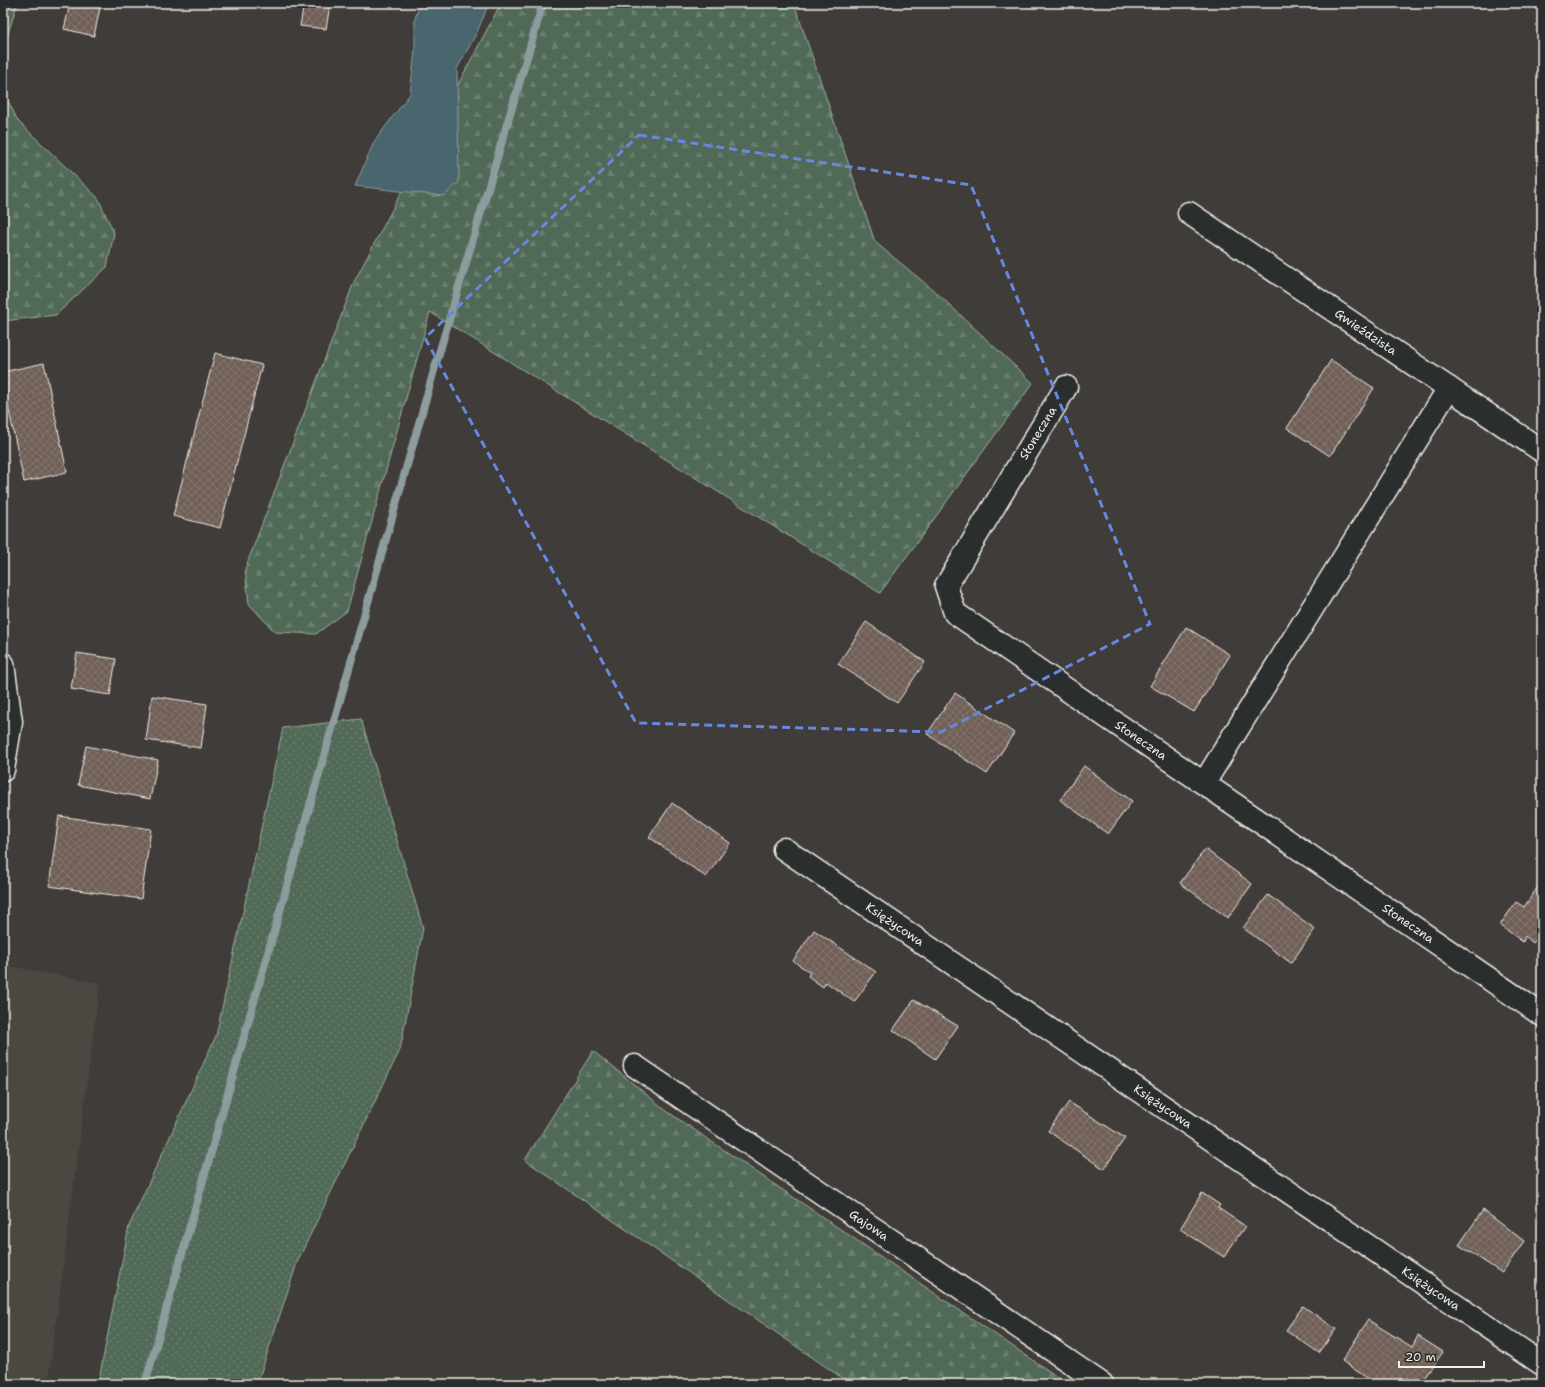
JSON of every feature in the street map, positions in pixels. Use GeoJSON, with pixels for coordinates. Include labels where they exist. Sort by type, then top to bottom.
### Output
{"type":"FeatureCollection","features":[{"type":"Feature","properties":{"kind":"street","name":"Gwieździsta"},"geometry":{"type":"LineString","coordinates":[[1189,213],[1542,451]]}},
{"type":"Feature","properties":{"kind":"street","name":"Słoneczna"},"geometry":{"type":"LineString","coordinates":[[1066,387],[946,586],[955,613],[1542,1015]]}},
{"type":"Feature","properties":{"kind":"street"},"geometry":{"type":"LineString","coordinates":[[1204,783],[1449,388]]}},
{"type":"Feature","properties":{"kind":"street"},"geometry":{"type":"LineString","coordinates":[[3,664],[11,722],[3,770]]}},
{"type":"Feature","properties":{"kind":"street","name":"Księżycowa"},"geometry":{"type":"LineString","coordinates":[[784,849],[1542,1364]]}},
{"type":"Feature","properties":{"kind":"street","name":"Gajowa"},"geometry":{"type":"LineString","coordinates":[[635,1066],[1102,1384]]}},
{"type":"Feature","properties":{"kind":"highlighted area"},"geometry":{"type":"Polygon","coordinates":[[[639,135],[971,185],[1150,624],[941,732],[636,723],[425,338],[639,135]]]}},
{"type":"Feature","properties":{"kind":"shaded area"},"geometry":{"type":"Polygon","coordinates":[[[3,965],[100,983],[48,1384],[3,1384],[3,965]]]}},
{"type":"Feature","properties":{"kind":"green space"},"geometry":{"type":"Polygon","coordinates":[[[3,3],[19,3],[3,49],[3,3]]]}},
{"type":"Feature","properties":{"kind":"green space"},"geometry":{"type":"Polygon","coordinates":[[[501,3],[794,3],[875,242],[938,294],[1033,383],[880,593],[430,312],[347,611],[316,634],[275,632],[249,604],[245,569],[354,282],[501,3]]]}},
{"type":"Feature","properties":{"kind":"green space"},"geometry":{"type":"Polygon","coordinates":[[[3,91],[18,121],[98,198],[114,233],[107,267],[56,315],[3,321],[3,91]]]}},
{"type":"Feature","properties":{"kind":"green space"},"geometry":{"type":"Polygon","coordinates":[[[361,719],[423,928],[400,1050],[298,1260],[257,1384],[98,1384],[129,1226],[216,1036],[283,728],[361,719]]]}},
{"type":"Feature","properties":{"kind":"green space"},"geometry":{"type":"Polygon","coordinates":[[[593,1051],[668,1112],[1068,1384],[851,1384],[525,1160],[593,1051]]]}},
{"type":"Feature","properties":{"kind":"water"},"geometry":{"type":"Polygon","coordinates":[[[420,3],[489,3],[477,32],[457,69],[459,182],[444,196],[355,186],[374,142],[410,94],[415,50],[415,19],[420,3]]]}},
{"type":"Feature","properties":{"kind":"building"},"geometry":{"type":"Polygon","coordinates":[[[70,3],[101,3],[94,36],[64,29],[70,3]]]}},
{"type":"Feature","properties":{"kind":"building"},"geometry":{"type":"Polygon","coordinates":[[[304,3],[330,4],[326,29],[300,26],[304,3]]]}},
{"type":"Feature","properties":{"kind":"building"},"geometry":{"type":"Polygon","coordinates":[[[215,353],[262,365],[220,528],[173,516],[215,353]]]}},
{"type":"Feature","properties":{"kind":"building"},"geometry":{"type":"Polygon","coordinates":[[[1331,360],[1374,388],[1330,456],[1287,428],[1331,360]]]}},
{"type":"Feature","properties":{"kind":"building"},"geometry":{"type":"Polygon","coordinates":[[[44,363],[67,472],[24,482],[3,382],[3,372],[44,363]]]}},
{"type":"Feature","properties":{"kind":"building"},"geometry":{"type":"Polygon","coordinates":[[[866,622],[925,662],[897,703],[838,664],[866,622]]]}},
{"type":"Feature","properties":{"kind":"building"},"geometry":{"type":"Polygon","coordinates":[[[1186,627],[1230,655],[1194,712],[1150,686],[1186,627]]]}},
{"type":"Feature","properties":{"kind":"building"},"geometry":{"type":"Polygon","coordinates":[[[77,653],[116,659],[110,695],[71,689],[77,653]]]}},
{"type":"Feature","properties":{"kind":"building"},"geometry":{"type":"Polygon","coordinates":[[[955,693],[1014,733],[987,774],[927,734],[955,693]]]}},
{"type":"Feature","properties":{"kind":"building"},"geometry":{"type":"Polygon","coordinates":[[[152,696],[207,704],[201,748],[146,740],[152,696]]]}},
{"type":"Feature","properties":{"kind":"building"},"geometry":{"type":"Polygon","coordinates":[[[86,746],[158,760],[150,799],[78,785],[86,746]]]}},
{"type":"Feature","properties":{"kind":"building"},"geometry":{"type":"Polygon","coordinates":[[[1084,766],[1132,801],[1108,834],[1060,800],[1084,766]]]}},
{"type":"Feature","properties":{"kind":"building"},"geometry":{"type":"Polygon","coordinates":[[[672,803],[730,843],[706,877],[649,837],[672,803]]]}},
{"type":"Feature","properties":{"kind":"building"},"geometry":{"type":"Polygon","coordinates":[[[59,816],[151,829],[141,899],[49,886],[59,816]]]}},
{"type":"Feature","properties":{"kind":"building"},"geometry":{"type":"Polygon","coordinates":[[[1205,849],[1252,884],[1228,918],[1180,883],[1205,849]]]}},
{"type":"Feature","properties":{"kind":"building"},"geometry":{"type":"Polygon","coordinates":[[[1542,881],[1542,936],[1540,935],[1533,943],[1525,936],[1523,942],[1500,925],[1516,902],[1524,907],[1542,881]]]}},
{"type":"Feature","properties":{"kind":"building"},"geometry":{"type":"Polygon","coordinates":[[[1268,895],[1315,929],[1291,963],[1243,928],[1268,895]]]}},
{"type":"Feature","properties":{"kind":"building"},"geometry":{"type":"Polygon","coordinates":[[[814,930],[876,972],[854,1002],[826,982],[823,987],[808,976],[810,972],[793,961],[814,930]]]}},
{"type":"Feature","properties":{"kind":"building"},"geometry":{"type":"Polygon","coordinates":[[[914,1000],[958,1026],[935,1059],[893,1030],[914,1000]]]}},
{"type":"Feature","properties":{"kind":"building"},"geometry":{"type":"Polygon","coordinates":[[[1069,1102],[1125,1138],[1104,1169],[1048,1131],[1069,1102]]]}},
{"type":"Feature","properties":{"kind":"building"},"geometry":{"type":"Polygon","coordinates":[[[1202,1193],[1220,1205],[1218,1208],[1245,1226],[1224,1257],[1180,1229],[1202,1193]]]}},
{"type":"Feature","properties":{"kind":"building"},"geometry":{"type":"Polygon","coordinates":[[[1483,1210],[1524,1241],[1502,1273],[1459,1245],[1483,1210]]]}},
{"type":"Feature","properties":{"kind":"building"},"geometry":{"type":"Polygon","coordinates":[[[1303,1306],[1336,1329],[1319,1353],[1286,1330],[1303,1306]]]}},
{"type":"Feature","properties":{"kind":"building"},"geometry":{"type":"Polygon","coordinates":[[[1368,1320],[1412,1347],[1418,1336],[1443,1352],[1420,1384],[1407,1378],[1403,1384],[1376,1384],[1342,1361],[1368,1320]]]}},
{"type":"Feature","properties":{"kind":"waterway"},"geometry":{"type":"LineString","coordinates":[[145,1384],[435,367],[543,3]]}}]}
